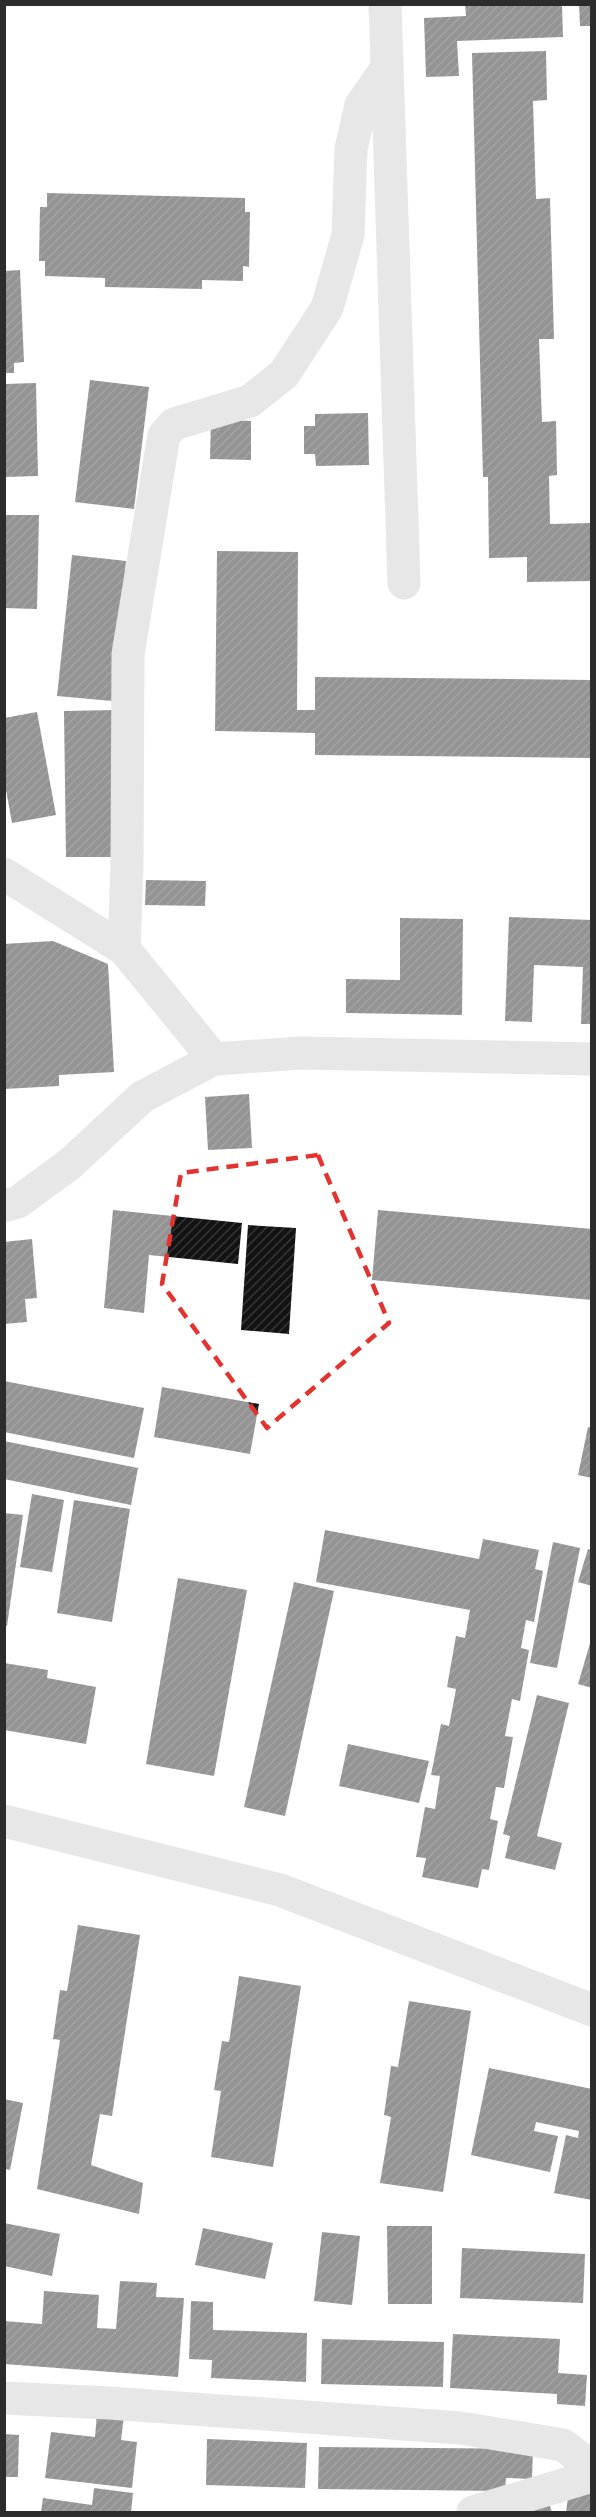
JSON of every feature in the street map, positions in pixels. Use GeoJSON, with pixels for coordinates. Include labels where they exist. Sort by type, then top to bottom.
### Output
{"type":"FeatureCollection","features":[{"type":"Feature","properties":{"kind":"street"},"geometry":{"type":"LineString","coordinates":[[385,4],[404,583]]}},
{"type":"Feature","properties":{"kind":"street"},"geometry":{"type":"LineString","coordinates":[[124,949],[127,867],[128,654],[164,435],[174,424],[250,401],[284,374],[327,308],[348,234],[351,149],[361,105],[387,68]]}},
{"type":"Feature","properties":{"kind":"street"},"geometry":{"type":"LineString","coordinates":[[4,874],[124,949],[214,1059]]}},
{"type":"Feature","properties":{"kind":"street"},"geometry":{"type":"LineString","coordinates":[[4,1206],[18,1202],[71,1163],[142,1097],[214,1059],[302,1053],[591,1059]]}},
{"type":"Feature","properties":{"kind":"street"},"geometry":{"type":"LineString","coordinates":[[4,1821],[280,1890],[591,2010]]}},
{"type":"Feature","properties":{"kind":"street"},"geometry":{"type":"LineString","coordinates":[[4,2398],[120,2403],[461,2428],[563,2445],[591,2467]]}},
{"type":"Feature","properties":{"kind":"street"},"geometry":{"type":"LineString","coordinates":[[473,2512],[591,2476]]}},
{"type":"Feature","properties":{"kind":"highlighted area"},"geometry":{"type":"Polygon","coordinates":[[[318,1155],[389,1323],[267,1428],[162,1284],[181,1173],[318,1155]]]}},
{"type":"Feature","properties":{"kind":"building"},"geometry":{"type":"Polygon","coordinates":[[[465,4],[562,4],[563,37],[457,41],[459,76],[426,77],[424,18],[466,16],[465,4]]]}},
{"type":"Feature","properties":{"kind":"building"},"geometry":{"type":"Polygon","coordinates":[[[579,4],[592,4],[592,26],[580,26],[579,4]]]}},
{"type":"Feature","properties":{"kind":"building"},"geometry":{"type":"Polygon","coordinates":[[[546,51],[547,100],[533,101],[536,199],[550,198],[554,339],[539,339],[542,422],[556,421],[557,475],[549,476],[550,524],[592,523],[592,581],[527,582],[527,557],[489,558],[488,477],[483,477],[472,53],[546,51]]]}},
{"type":"Feature","properties":{"kind":"building"},"geometry":{"type":"Polygon","coordinates":[[[47,193],[245,198],[245,212],[250,212],[249,267],[243,266],[243,281],[202,280],[202,289],[105,287],[105,278],[45,276],[45,261],[39,261],[40,207],[47,207],[47,193]]]}},
{"type":"Feature","properties":{"kind":"building"},"geometry":{"type":"Polygon","coordinates":[[[20,270],[24,362],[14,363],[14,373],[4,373],[4,271],[20,270]]]}},
{"type":"Feature","properties":{"kind":"building"},"geometry":{"type":"Polygon","coordinates":[[[90,380],[149,387],[134,509],[75,502],[90,380]]]}},
{"type":"Feature","properties":{"kind":"building"},"geometry":{"type":"Polygon","coordinates":[[[36,383],[38,476],[4,477],[4,384],[36,383]]]}},
{"type":"Feature","properties":{"kind":"building"},"geometry":{"type":"Polygon","coordinates":[[[368,413],[369,465],[316,466],[315,454],[304,454],[304,426],[315,426],[315,414],[368,413]]]}},
{"type":"Feature","properties":{"kind":"building"},"geometry":{"type":"Polygon","coordinates":[[[211,419],[251,421],[251,460],[210,459],[211,419]]]}},
{"type":"Feature","properties":{"kind":"building"},"geometry":{"type":"Polygon","coordinates":[[[4,515],[39,515],[37,609],[4,608],[4,515]]]}},
{"type":"Feature","properties":{"kind":"building"},"geometry":{"type":"Polygon","coordinates":[[[217,551],[298,552],[297,710],[315,710],[315,677],[592,680],[592,758],[315,755],[315,733],[215,731],[217,551]]]}},
{"type":"Feature","properties":{"kind":"building"},"geometry":{"type":"Polygon","coordinates":[[[72,555],[126,561],[112,701],[57,696],[72,555]]]}},
{"type":"Feature","properties":{"kind":"building"},"geometry":{"type":"Polygon","coordinates":[[[116,710],[118,857],[66,857],[64,711],[116,710]]]}},
{"type":"Feature","properties":{"kind":"building"},"geometry":{"type":"Polygon","coordinates":[[[37,712],[56,815],[12,823],[4,779],[4,718],[37,712]]]}},
{"type":"Feature","properties":{"kind":"building"},"geometry":{"type":"Polygon","coordinates":[[[146,880],[206,881],[205,906],[145,905],[146,880]]]}},
{"type":"Feature","properties":{"kind":"building"},"geometry":{"type":"Polygon","coordinates":[[[509,917],[592,920],[592,1024],[581,1024],[583,967],[534,965],[532,1022],[505,1021],[509,917]]]}},
{"type":"Feature","properties":{"kind":"building"},"geometry":{"type":"Polygon","coordinates":[[[400,918],[463,919],[462,1015],[346,1013],[346,979],[400,980],[400,918]]]}},
{"type":"Feature","properties":{"kind":"building"},"geometry":{"type":"Polygon","coordinates":[[[53,941],[108,964],[114,1072],[59,1075],[59,1086],[4,1089],[4,944],[53,941]]]}},
{"type":"Feature","properties":{"kind":"building"},"geometry":{"type":"Polygon","coordinates":[[[249,1094],[252,1148],[208,1150],[205,1097],[249,1094]]]}},
{"type":"Feature","properties":{"kind":"building"},"geometry":{"type":"Polygon","coordinates":[[[113,1210],[242,1223],[238,1264],[149,1255],[144,1313],[104,1308],[113,1210]]]}},
{"type":"Feature","properties":{"kind":"building"},"geometry":{"type":"Polygon","coordinates":[[[378,1210],[592,1229],[592,1300],[372,1280],[378,1210]]]}},
{"type":"Feature","properties":{"kind":"building"},"geometry":{"type":"Polygon","coordinates":[[[248,1225],[296,1228],[289,1334],[241,1330],[248,1225]]]}},
{"type":"Feature","properties":{"kind":"building"},"geometry":{"type":"Polygon","coordinates":[[[32,1239],[37,1298],[25,1299],[27,1322],[4,1324],[4,1242],[32,1239]]]}},
{"type":"Feature","properties":{"kind":"building"},"geometry":{"type":"Polygon","coordinates":[[[4,1381],[144,1408],[134,1458],[4,1432],[4,1381]]]}},
{"type":"Feature","properties":{"kind":"building"},"geometry":{"type":"Polygon","coordinates":[[[162,1387],[259,1404],[250,1454],[154,1437],[162,1387]]]}},
{"type":"Feature","properties":{"kind":"building"},"geometry":{"type":"Polygon","coordinates":[[[588,1427],[592,1428],[592,1478],[578,1475],[588,1427]]]}},
{"type":"Feature","properties":{"kind":"building"},"geometry":{"type":"Polygon","coordinates":[[[4,1441],[138,1468],[131,1505],[4,1479],[4,1441]]]}},
{"type":"Feature","properties":{"kind":"building"},"geometry":{"type":"Polygon","coordinates":[[[32,1494],[64,1500],[52,1572],[20,1567],[32,1494]]]}},
{"type":"Feature","properties":{"kind":"building"},"geometry":{"type":"Polygon","coordinates":[[[74,1500],[130,1509],[112,1622],[57,1613],[74,1500]]]}},
{"type":"Feature","properties":{"kind":"building"},"geometry":{"type":"Polygon","coordinates":[[[4,1513],[23,1515],[7,1626],[4,1625],[4,1513]]]}},
{"type":"Feature","properties":{"kind":"building"},"geometry":{"type":"Polygon","coordinates":[[[325,1530],[479,1559],[483,1539],[539,1550],[535,1569],[543,1571],[534,1622],[526,1620],[521,1648],[529,1650],[520,1701],[512,1699],[505,1736],[513,1737],[504,1788],[496,1787],[490,1819],[498,1821],[489,1870],[482,1869],[478,1888],[422,1877],[426,1858],[416,1857],[425,1807],[435,1809],[440,1776],[431,1775],[441,1724],[449,1726],[456,1689],[447,1687],[456,1636],[465,1638],[470,1610],[316,1582],[325,1530]]]}},
{"type":"Feature","properties":{"kind":"building"},"geometry":{"type":"Polygon","coordinates":[[[553,1542],[580,1548],[557,1668],[530,1663],[553,1542]]]}},
{"type":"Feature","properties":{"kind":"building"},"geometry":{"type":"Polygon","coordinates":[[[588,1549],[592,1550],[592,1586],[578,1582],[588,1549]]]}},
{"type":"Feature","properties":{"kind":"building"},"geometry":{"type":"Polygon","coordinates":[[[178,1578],[247,1590],[214,1776],[146,1764],[178,1578]]]}},
{"type":"Feature","properties":{"kind":"building"},"geometry":{"type":"Polygon","coordinates":[[[294,1582],[334,1591],[285,1816],[244,1807],[294,1582]]]}},
{"type":"Feature","properties":{"kind":"building"},"geometry":{"type":"Polygon","coordinates":[[[592,1640],[592,1688],[578,1684],[592,1640]]]}},
{"type":"Feature","properties":{"kind":"building"},"geometry":{"type":"Polygon","coordinates":[[[4,1663],[48,1670],[47,1678],[96,1687],[86,1744],[4,1730],[4,1663]]]}},
{"type":"Feature","properties":{"kind":"building"},"geometry":{"type":"Polygon","coordinates":[[[537,1695],[569,1703],[537,1836],[562,1843],[555,1870],[505,1858],[510,1836],[503,1834],[537,1695]]]}},
{"type":"Feature","properties":{"kind":"building"},"geometry":{"type":"Polygon","coordinates":[[[348,1744],[429,1761],[419,1803],[339,1786],[348,1744]]]}},
{"type":"Feature","properties":{"kind":"building"},"geometry":{"type":"Polygon","coordinates":[[[78,1925],[140,1935],[112,2116],[100,2114],[91,2165],[143,2183],[139,2214],[37,2189],[60,2040],[53,2039],[60,1990],[67,1991],[78,1925]]]}},
{"type":"Feature","properties":{"kind":"building"},"geometry":{"type":"Polygon","coordinates":[[[239,1976],[301,1986],[273,2167],[211,2157],[221,2091],[214,2090],[222,2041],[229,2042],[239,1976]]]}},
{"type":"Feature","properties":{"kind":"building"},"geometry":{"type":"Polygon","coordinates":[[[409,2001],[471,2011],[443,2192],[380,2183],[391,2117],[384,2115],[391,2066],[398,2067],[409,2001]]]}},
{"type":"Feature","properties":{"kind":"building"},"geometry":{"type":"Polygon","coordinates":[[[489,2068],[592,2089],[592,2200],[554,2193],[566,2135],[578,2138],[579,2131],[536,2122],[534,2131],[558,2136],[550,2172],[471,2155],[489,2068]]]}},
{"type":"Feature","properties":{"kind":"building"},"geometry":{"type":"Polygon","coordinates":[[[4,2099],[23,2103],[10,2170],[4,2169],[4,2099]]]}},
{"type":"Feature","properties":{"kind":"building"},"geometry":{"type":"Polygon","coordinates":[[[4,2223],[60,2234],[52,2276],[4,2266],[4,2223]]]}},
{"type":"Feature","properties":{"kind":"building"},"geometry":{"type":"Polygon","coordinates":[[[387,2226],[432,2226],[432,2304],[388,2304],[387,2226]]]}},
{"type":"Feature","properties":{"kind":"building"},"geometry":{"type":"Polygon","coordinates":[[[203,2228],[273,2243],[265,2279],[195,2265],[203,2228]]]}},
{"type":"Feature","properties":{"kind":"building"},"geometry":{"type":"Polygon","coordinates":[[[322,2232],[360,2236],[352,2305],[314,2301],[322,2232]]]}},
{"type":"Feature","properties":{"kind":"building"},"geometry":{"type":"Polygon","coordinates":[[[462,2248],[585,2254],[583,2303],[460,2298],[462,2248]]]}},
{"type":"Feature","properties":{"kind":"building"},"geometry":{"type":"Polygon","coordinates":[[[120,2281],[157,2283],[156,2297],[184,2298],[178,2377],[4,2364],[4,2321],[42,2324],[44,2291],[99,2295],[97,2328],[116,2329],[120,2281]]]}},
{"type":"Feature","properties":{"kind":"building"},"geometry":{"type":"Polygon","coordinates":[[[191,2301],[213,2302],[213,2330],[307,2333],[306,2382],[211,2378],[212,2360],[189,2359],[191,2301]]]}},
{"type":"Feature","properties":{"kind":"building"},"geometry":{"type":"Polygon","coordinates":[[[453,2334],[560,2339],[558,2373],[587,2375],[585,2406],[557,2404],[557,2394],[450,2388],[453,2334]]]}},
{"type":"Feature","properties":{"kind":"building"},"geometry":{"type":"Polygon","coordinates":[[[322,2339],[444,2342],[443,2387],[321,2384],[322,2339]]]}},
{"type":"Feature","properties":{"kind":"building"},"geometry":{"type":"Polygon","coordinates":[[[97,2413],[124,2416],[121,2440],[137,2442],[132,2488],[45,2478],[51,2432],[95,2437],[97,2413]]]}},
{"type":"Feature","properties":{"kind":"building"},"geometry":{"type":"Polygon","coordinates":[[[4,2434],[19,2435],[18,2477],[4,2477],[4,2434]]]}},
{"type":"Feature","properties":{"kind":"building"},"geometry":{"type":"Polygon","coordinates":[[[207,2439],[307,2443],[305,2488],[206,2485],[207,2439]]]}},
{"type":"Feature","properties":{"kind":"building"},"geometry":{"type":"Polygon","coordinates":[[[319,2447],[533,2449],[532,2479],[506,2478],[505,2491],[318,2489],[319,2447]]]}},
{"type":"Feature","properties":{"kind":"building"},"geometry":{"type":"Polygon","coordinates":[[[94,2488],[133,2493],[131,2512],[41,2512],[43,2498],[92,2505],[94,2488]]]}},
{"type":"Feature","properties":{"kind":"building"},"geometry":{"type":"Polygon","coordinates":[[[569,2490],[592,2493],[592,2512],[566,2512],[569,2490]]]}},
{"type":"Feature","properties":{"kind":"building"},"geometry":{"type":"Polygon","coordinates":[[[548,2501],[552,2512],[514,2512],[548,2501]]]}}]}
